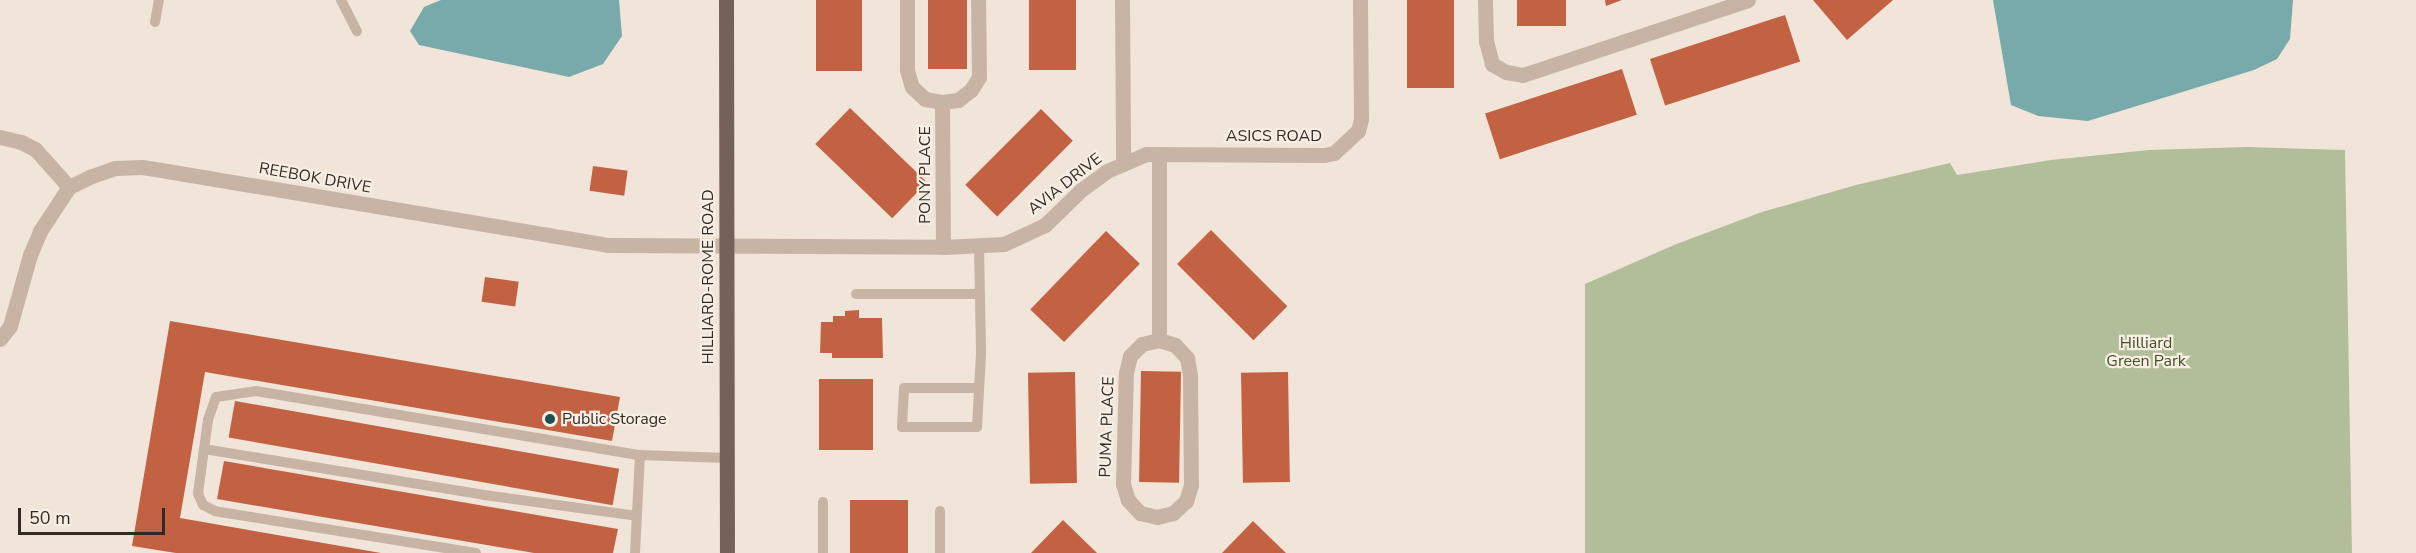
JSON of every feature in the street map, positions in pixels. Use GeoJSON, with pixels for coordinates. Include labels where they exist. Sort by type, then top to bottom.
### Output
{"type":"FeatureCollection","features":[{"type":"Feature","properties":{"kind":"main road","name":"HILLIARD-ROME ROAD"},"geometry":{"type":"LineString","coordinates":[[726,0],[727,553]]}},
{"type":"Feature","properties":{"kind":"street"},"geometry":{"type":"LineString","coordinates":[[907,0],[907,70],[912,87],[925,99],[942,102],[958,100],[971,90],[979,77],[978,0]]}},
{"type":"Feature","properties":{"kind":"street","name":"AVIA DRIVE"},"geometry":{"type":"LineString","coordinates":[[726,245],[979,246],[1004,244],[1045,225],[1081,190],[1123,163],[1122,0]]}},
{"type":"Feature","properties":{"kind":"street","name":"ASICS ROAD"},"geometry":{"type":"LineString","coordinates":[[1123,163],[1146,154],[1324,155],[1334,153],[1343,147],[1358,131],[1362,119],[1360,0]]}},
{"type":"Feature","properties":{"kind":"street"},"geometry":{"type":"LineString","coordinates":[[1485,0],[1486,41],[1492,64],[1506,72],[1523,75],[1748,0]]}},
{"type":"Feature","properties":{"kind":"street","name":"PONY PLACE"},"geometry":{"type":"LineString","coordinates":[[942,102],[943,247]]}},
{"type":"Feature","properties":{"kind":"street"},"geometry":{"type":"LineString","coordinates":[[0,137],[21,142],[35,149],[69,187],[40,231],[30,255],[10,326],[0,339]]}},
{"type":"Feature","properties":{"kind":"street"},"geometry":{"type":"LineString","coordinates":[[1159,154],[1159,340]]}},
{"type":"Feature","properties":{"kind":"street","name":"REEBOK DRIVE"},"geometry":{"type":"LineString","coordinates":[[69,187],[115,168],[142,167],[608,245],[726,245]]}},
{"type":"Feature","properties":{"kind":"street","name":"PUMA PLACE"},"geometry":{"type":"LineString","coordinates":[[1159,340],[1176,345],[1187,358],[1190,375],[1191,485],[1186,501],[1173,513],[1157,517],[1140,513],[1128,500],[1123,484],[1126,373],[1130,356],[1142,344],[1159,340]]}},
{"type":"Feature","properties":{"kind":"lane"},"geometry":{"type":"LineString","coordinates":[[155,22],[159,0]]}},
{"type":"Feature","properties":{"kind":"lane"},"geometry":{"type":"LineString","coordinates":[[341,0],[357,31]]}},
{"type":"Feature","properties":{"kind":"lane"},"geometry":{"type":"LineString","coordinates":[[979,246],[979,388],[977,428],[902,427],[904,388],[979,388]]}},
{"type":"Feature","properties":{"kind":"lane"},"geometry":{"type":"LineString","coordinates":[[856,294],[980,294]]}},
{"type":"Feature","properties":{"kind":"lane"},"geometry":{"type":"LineString","coordinates":[[476,553],[215,511],[202,505],[198,493],[208,420],[216,397],[256,391],[640,455],[726,458]]}},
{"type":"Feature","properties":{"kind":"lane"},"geometry":{"type":"LineString","coordinates":[[204,449],[484,495],[637,516]]}},
{"type":"Feature","properties":{"kind":"lane"},"geometry":{"type":"LineString","coordinates":[[635,553],[640,455]]}},
{"type":"Feature","properties":{"kind":"lane"},"geometry":{"type":"LineString","coordinates":[[823,502],[823,553]]}},
{"type":"Feature","properties":{"kind":"lane"},"geometry":{"type":"LineString","coordinates":[[940,511],[940,553]]}},
{"type":"Feature","properties":{"kind":"green space","name":"Hilliard Green Park"},"geometry":{"type":"Polygon","coordinates":[[[2247,147],[2345,150],[2352,553],[1585,553],[1585,284],[1674,245],[1762,212],[1856,185],[1950,163],[1957,175],[2051,160],[2149,150],[2247,147]]]}},
{"type":"Feature","properties":{"kind":"water"},"geometry":{"type":"Polygon","coordinates":[[[441,0],[619,0],[622,36],[603,64],[569,77],[419,45],[410,31],[424,7],[441,0]]]}},
{"type":"Feature","properties":{"kind":"water"},"geometry":{"type":"Polygon","coordinates":[[[1993,0],[2293,0],[2290,39],[2277,59],[2254,70],[2088,121],[2038,116],[2011,105],[1993,0]]]}},
{"type":"Feature","properties":{"kind":"building"},"geometry":{"type":"Polygon","coordinates":[[[816,0],[862,0],[862,71],[816,71],[816,0]]]}},
{"type":"Feature","properties":{"kind":"building"},"geometry":{"type":"Polygon","coordinates":[[[928,0],[967,0],[967,69],[928,69],[928,0]]]}},
{"type":"Feature","properties":{"kind":"building"},"geometry":{"type":"Polygon","coordinates":[[[1029,0],[1076,0],[1076,70],[1029,70],[1029,0]]]}},
{"type":"Feature","properties":{"kind":"building"},"geometry":{"type":"Polygon","coordinates":[[[1407,0],[1454,0],[1454,88],[1407,88],[1407,0]]]}},
{"type":"Feature","properties":{"kind":"building"},"geometry":{"type":"Polygon","coordinates":[[[1517,0],[1566,0],[1566,26],[1517,26],[1517,0]]]}},
{"type":"Feature","properties":{"kind":"building"},"geometry":{"type":"Polygon","coordinates":[[[1605,0],[1622,0],[1606,6],[1605,0]]]}},
{"type":"Feature","properties":{"kind":"building"},"geometry":{"type":"Polygon","coordinates":[[[1813,0],[1893,0],[1847,40],[1813,0]]]}},
{"type":"Feature","properties":{"kind":"building"},"geometry":{"type":"Polygon","coordinates":[[[1785,15],[1800,62],[1665,105],[1650,59],[1785,15]]]}},
{"type":"Feature","properties":{"kind":"building"},"geometry":{"type":"Polygon","coordinates":[[[1622,69],[1637,115],[1500,159],[1485,113],[1622,69]]]}},
{"type":"Feature","properties":{"kind":"building"},"geometry":{"type":"Polygon","coordinates":[[[850,108],[927,182],[892,218],[815,144],[850,108]]]}},
{"type":"Feature","properties":{"kind":"building"},"geometry":{"type":"Polygon","coordinates":[[[1041,109],[1073,141],[997,216],[965,185],[1041,109]]]}},
{"type":"Feature","properties":{"kind":"building"},"geometry":{"type":"Polygon","coordinates":[[[593,166],[628,171],[624,196],[590,191],[593,166]]]}},
{"type":"Feature","properties":{"kind":"building"},"geometry":{"type":"Polygon","coordinates":[[[1211,230],[1287,306],[1253,340],[1177,264],[1211,230]]]}},
{"type":"Feature","properties":{"kind":"building"},"geometry":{"type":"Polygon","coordinates":[[[1106,231],[1140,264],[1064,342],[1030,309],[1106,231]]]}},
{"type":"Feature","properties":{"kind":"building"},"geometry":{"type":"Polygon","coordinates":[[[485,277],[519,282],[515,306],[482,302],[485,277]]]}},
{"type":"Feature","properties":{"kind":"building"},"geometry":{"type":"Polygon","coordinates":[[[859,310],[859,318],[882,318],[883,358],[832,358],[832,353],[820,353],[821,322],[833,322],[833,316],[845,316],[845,311],[859,310]]]}},
{"type":"Feature","properties":{"kind":"building","name":"Public Storage"},"geometry":{"type":"Polygon","coordinates":[[[170,321],[620,397],[612,441],[205,372],[180,518],[381,553],[176,553],[132,546],[170,321]]]}},
{"type":"Feature","properties":{"kind":"building"},"geometry":{"type":"Polygon","coordinates":[[[1141,371],[1181,372],[1179,483],[1139,482],[1141,371]]]}},
{"type":"Feature","properties":{"kind":"building"},"geometry":{"type":"Polygon","coordinates":[[[1075,372],[1077,483],[1030,484],[1028,373],[1075,372]]]}},
{"type":"Feature","properties":{"kind":"building"},"geometry":{"type":"Polygon","coordinates":[[[1288,372],[1290,482],[1243,483],[1241,373],[1288,372]]]}},
{"type":"Feature","properties":{"kind":"building"},"geometry":{"type":"Polygon","coordinates":[[[819,379],[873,379],[873,450],[819,450],[819,379]]]}},
{"type":"Feature","properties":{"kind":"building","name":"Public Storage"},"geometry":{"type":"Polygon","coordinates":[[[235,401],[619,469],[613,505],[229,437],[235,401]]]}},
{"type":"Feature","properties":{"kind":"building"},"geometry":{"type":"Polygon","coordinates":[[[224,461],[618,529],[613,553],[534,553],[217,499],[224,461]]]}},
{"type":"Feature","properties":{"kind":"building"},"geometry":{"type":"Polygon","coordinates":[[[850,500],[908,500],[908,553],[850,553],[850,500]]]}},
{"type":"Feature","properties":{"kind":"building"},"geometry":{"type":"Polygon","coordinates":[[[1063,520],[1097,553],[1031,553],[1063,520]]]}},
{"type":"Feature","properties":{"kind":"building"},"geometry":{"type":"Polygon","coordinates":[[[1253,521],[1286,553],[1222,553],[1253,521]]]}},
{"type":"Feature","properties":{"kind":"place","name":"Public Storage"},"geometry":{"type":"Point","coordinates":[550,419]}}]}
